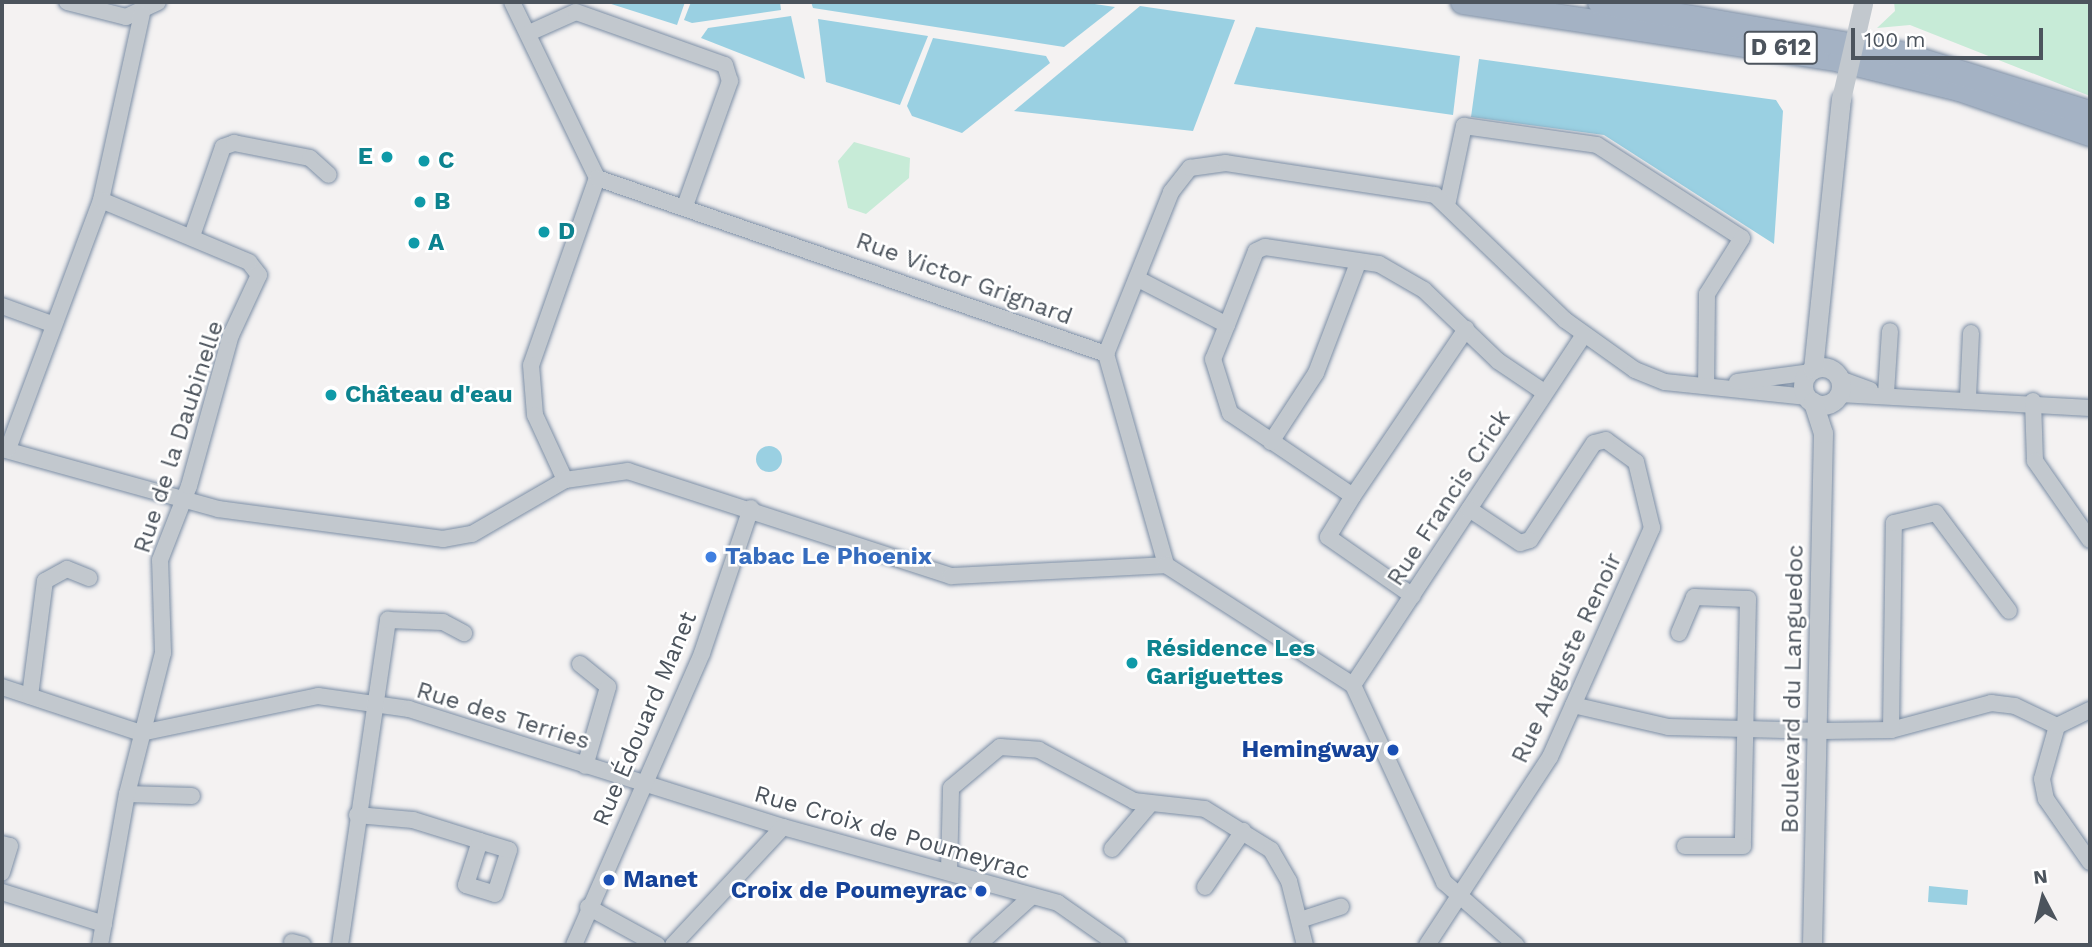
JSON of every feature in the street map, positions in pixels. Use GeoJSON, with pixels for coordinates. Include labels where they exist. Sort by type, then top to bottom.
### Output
{"type":"FeatureCollection","features":[{"type":"Feature","properties":{"kind":"highway","name":"D 612"},"geometry":{"type":"LineString","coordinates":[[1463,2],[1853,62],[1959,89],[2090,134]]}},
{"type":"Feature","properties":{"kind":"highway","name":"D 612"},"geometry":{"type":"LineString","coordinates":[[1600,2],[1874,48],[2090,113]]}},
{"type":"Feature","properties":{"kind":"street"},"geometry":{"type":"LineString","coordinates":[[67,2],[126,17],[142,14],[158,2]]}},
{"type":"Feature","properties":{"kind":"street"},"geometry":{"type":"LineString","coordinates":[[512,2],[597,178],[531,365],[535,415],[565,480]]}},
{"type":"Feature","properties":{"kind":"street"},"geometry":{"type":"LineString","coordinates":[[1810,400],[1804,382],[1812,371],[1823,315],[1829,170],[1841,99],[1863,3]]}},
{"type":"Feature","properties":{"kind":"street"},"geometry":{"type":"LineString","coordinates":[[529,33],[576,12],[725,65],[730,81],[685,206]]}},
{"type":"Feature","properties":{"kind":"street"},"geometry":{"type":"LineString","coordinates":[[142,14],[101,200],[5,449],[183,500],[288,521],[443,539],[472,534],[565,480],[602,472],[653,475],[951,576],[1166,565],[1353,685],[1436,870],[1460,899],[1517,945]]}},
{"type":"Feature","properties":{"kind":"street"},"geometry":{"type":"LineString","coordinates":[[1448,201],[1464,126],[1597,145],[1742,238],[1707,294],[1706,386]]}},
{"type":"Feature","properties":{"kind":"street"},"geometry":{"type":"LineString","coordinates":[[101,200],[192,236],[223,147],[234,143],[310,158],[329,175]]}},
{"type":"Feature","properties":{"kind":"street"},"geometry":{"type":"LineString","coordinates":[[1166,565],[1106,354],[1171,192],[1190,168],[1226,163],[1448,201],[1584,335],[1635,370],[1665,382],[1810,400],[1838,386]]}},
{"type":"Feature","properties":{"kind":"street","name":"Rue Victor Grignard"},"geometry":{"type":"LineString","coordinates":[[597,178],[685,206],[1106,354]]}},
{"type":"Feature","properties":{"kind":"street","name":"Rue de la Daubinelle"},"geometry":{"type":"LineString","coordinates":[[100,945],[127,794],[163,653],[160,560],[183,500],[231,335],[259,275],[249,262],[192,236]]}},
{"type":"Feature","properties":{"kind":"street"},"geometry":{"type":"LineString","coordinates":[[1353,496],[1230,413],[1213,359],[1256,251],[1358,263],[1403,275],[1466,329],[1498,361],[1544,392]]}},
{"type":"Feature","properties":{"kind":"street"},"geometry":{"type":"LineString","coordinates":[[1271,442],[1316,373],[1358,263]]}},
{"type":"Feature","properties":{"kind":"street"},"geometry":{"type":"LineString","coordinates":[[1138,279],[1227,325]]}},
{"type":"Feature","properties":{"kind":"street"},"geometry":{"type":"LineString","coordinates":[[2,306],[52,324]]}},
{"type":"Feature","properties":{"kind":"street"},"geometry":{"type":"LineString","coordinates":[[1823,315],[1838,386]]}},
{"type":"Feature","properties":{"kind":"street"},"geometry":{"type":"LineString","coordinates":[[1413,596],[1328,537],[1466,329]]}},
{"type":"Feature","properties":{"kind":"street"},"geometry":{"type":"LineString","coordinates":[[1886,393],[1890,331]]}},
{"type":"Feature","properties":{"kind":"street"},"geometry":{"type":"LineString","coordinates":[[1968,397],[1970,333]]}},
{"type":"Feature","properties":{"kind":"street","name":"Rue Francis Crick"},"geometry":{"type":"LineString","coordinates":[[1353,685],[1584,335]]}},
{"type":"Feature","properties":{"kind":"street"},"geometry":{"type":"LineString","coordinates":[[1706,386],[1812,371],[1838,386],[1886,393],[2033,401],[2090,408]]}},
{"type":"Feature","properties":{"kind":"street","name":"Boulevard du Languedoc"},"geometry":{"type":"LineString","coordinates":[[1812,945],[1823,433],[1838,386]]}},
{"type":"Feature","properties":{"kind":"street","name":"Boulevard du Languedoc"},"geometry":{"type":"LineString","coordinates":[[1810,400],[1823,433]]}},
{"type":"Feature","properties":{"kind":"street"},"geometry":{"type":"LineString","coordinates":[[2033,401],[2035,461],[2090,540]]}},
{"type":"Feature","properties":{"kind":"street","name":"Rue Auguste Renoir"},"geometry":{"type":"LineString","coordinates":[[1427,945],[1460,899],[1550,757],[1652,527],[1636,462],[1606,440],[1594,443],[1530,540],[1520,543],[1469,509]]}},
{"type":"Feature","properties":{"kind":"street","name":"Rue Édouard Manet"},"geometry":{"type":"LineString","coordinates":[[574,945],[588,907],[702,653],[751,508]]}},
{"type":"Feature","properties":{"kind":"street"},"geometry":{"type":"LineString","coordinates":[[1891,730],[1894,523],[1936,513],[2009,611]]}},
{"type":"Feature","properties":{"kind":"street"},"geometry":{"type":"LineString","coordinates":[[30,696],[45,581],[67,569],[89,579]]}},
{"type":"Feature","properties":{"kind":"street"},"geometry":{"type":"LineString","coordinates":[[1679,633],[1694,597],[1748,599],[1743,846],[1685,846]]}},
{"type":"Feature","properties":{"kind":"street"},"geometry":{"type":"LineString","coordinates":[[340,945],[373,704],[388,620],[443,622],[464,633]]}},
{"type":"Feature","properties":{"kind":"street"},"geometry":{"type":"LineString","coordinates":[[580,664],[608,687],[585,766]]}},
{"type":"Feature","properties":{"kind":"street"},"geometry":{"type":"LineString","coordinates":[[2,687],[141,733]]}},
{"type":"Feature","properties":{"kind":"street","name":"Rue des Terries"},"geometry":{"type":"LineString","coordinates":[[141,733],[318,696],[455,720],[585,766],[644,782]]}},
{"type":"Feature","properties":{"kind":"street"},"geometry":{"type":"LineString","coordinates":[[1573,705],[1629,721],[1746,731],[1817,731],[1891,730],[1991,703],[2015,706],[2057,726]]}},
{"type":"Feature","properties":{"kind":"street"},"geometry":{"type":"LineString","coordinates":[[2090,710],[2057,726],[2042,779],[2046,799],[2090,862]]}},
{"type":"Feature","properties":{"kind":"street"},"geometry":{"type":"LineString","coordinates":[[949,872],[951,789],[1000,747],[1039,750],[1133,801],[1205,809],[1271,850],[1303,919],[1305,945]]}},
{"type":"Feature","properties":{"kind":"street","name":"Rue Croix de Poumeyrac"},"geometry":{"type":"LineString","coordinates":[[644,782],[783,827],[1032,896],[1093,922],[1118,945]]}},
{"type":"Feature","properties":{"kind":"street"},"geometry":{"type":"LineString","coordinates":[[127,794],[192,796]]}},
{"type":"Feature","properties":{"kind":"street"},"geometry":{"type":"LineString","coordinates":[[1112,849],[1152,803]]}},
{"type":"Feature","properties":{"kind":"street"},"geometry":{"type":"LineString","coordinates":[[357,815],[412,820],[480,841]]}},
{"type":"Feature","properties":{"kind":"street"},"geometry":{"type":"LineString","coordinates":[[673,945],[783,827]]}},
{"type":"Feature","properties":{"kind":"street"},"geometry":{"type":"LineString","coordinates":[[1205,887],[1243,831]]}},
{"type":"Feature","properties":{"kind":"street"},"geometry":{"type":"LineString","coordinates":[[2,844],[10,846],[2,873]]}},
{"type":"Feature","properties":{"kind":"street"},"geometry":{"type":"LineString","coordinates":[[2,892],[104,924]]}},
{"type":"Feature","properties":{"kind":"street"},"geometry":{"type":"LineString","coordinates":[[978,945],[1032,896]]}},
{"type":"Feature","properties":{"kind":"street"},"geometry":{"type":"LineString","coordinates":[[588,907],[657,945]]}},
{"type":"Feature","properties":{"kind":"street"},"geometry":{"type":"LineString","coordinates":[[1303,919],[1341,907]]}},
{"type":"Feature","properties":{"kind":"green space"},"geometry":{"type":"Polygon","coordinates":[[[1894,2],[2090,2],[2090,96],[1910,25],[1877,28],[1895,11],[1894,2]]]}},
{"type":"Feature","properties":{"kind":"green space"},"geometry":{"type":"Polygon","coordinates":[[[854,142],[910,158],[909,178],[866,214],[848,208],[838,161],[854,142]]]}},
{"type":"Feature","properties":{"kind":"water"},"geometry":{"type":"Polygon","coordinates":[[[605,2],[685,2],[677,25],[605,2]]]}},
{"type":"Feature","properties":{"kind":"water"},"geometry":{"type":"Polygon","coordinates":[[[691,2],[780,2],[781,10],[692,23],[684,20],[691,2]]]}},
{"type":"Feature","properties":{"kind":"water"},"geometry":{"type":"Polygon","coordinates":[[[811,2],[1081,2],[1115,7],[1064,47],[813,8],[811,2]]]}},
{"type":"Feature","properties":{"kind":"water"},"geometry":{"type":"Polygon","coordinates":[[[1140,6],[1235,20],[1193,131],[1014,111],[1140,6]]]}},
{"type":"Feature","properties":{"kind":"water"},"geometry":{"type":"Polygon","coordinates":[[[791,16],[805,79],[701,38],[708,28],[791,16]]]}},
{"type":"Feature","properties":{"kind":"water"},"geometry":{"type":"Polygon","coordinates":[[[818,19],[928,36],[900,105],[826,82],[818,19]]]}},
{"type":"Feature","properties":{"kind":"water"},"geometry":{"type":"Polygon","coordinates":[[[1256,27],[1460,56],[1453,115],[1234,84],[1256,27]]]}},
{"type":"Feature","properties":{"kind":"water"},"geometry":{"type":"Polygon","coordinates":[[[933,38],[1046,56],[1050,63],[962,133],[912,116],[907,106],[933,38]]]}},
{"type":"Feature","properties":{"kind":"water"},"geometry":{"type":"Polygon","coordinates":[[[1479,59],[1776,100],[1783,111],[1774,244],[1604,135],[1471,117],[1479,59]]]}},
{"type":"Feature","properties":{"kind":"water"},"geometry":{"type":"Polygon","coordinates":[[[769,446],[778,450],[782,459],[778,468],[769,472],[760,468],[756,459],[760,450],[769,446]]]}},
{"type":"Feature","properties":{"kind":"water"},"geometry":{"type":"Polygon","coordinates":[[[1929,886],[1968,890],[1967,905],[1928,902],[1929,886]]]}},
{"type":"Feature","properties":{"kind":"place","name":"E"},"geometry":{"type":"Point","coordinates":[387,157]}},
{"type":"Feature","properties":{"kind":"place","name":"C"},"geometry":{"type":"Point","coordinates":[424,161]}},
{"type":"Feature","properties":{"kind":"place","name":"B"},"geometry":{"type":"Point","coordinates":[420,202]}},
{"type":"Feature","properties":{"kind":"place","name":"D"},"geometry":{"type":"Point","coordinates":[544,232]}},
{"type":"Feature","properties":{"kind":"place","name":"A"},"geometry":{"type":"Point","coordinates":[414,243]}},
{"type":"Feature","properties":{"kind":"place","name":"Château d'eau"},"geometry":{"type":"Point","coordinates":[331,395]}},
{"type":"Feature","properties":{"kind":"place","name":"Tabac Le Phoenix"},"geometry":{"type":"Point","coordinates":[711,557]}},
{"type":"Feature","properties":{"kind":"place","name":"Résidence Les Gariguettes"},"geometry":{"type":"Point","coordinates":[1132,663]}},
{"type":"Feature","properties":{"kind":"place","name":"Hemingway"},"geometry":{"type":"Point","coordinates":[1393,750]}},
{"type":"Feature","properties":{"kind":"place","name":"Manet"},"geometry":{"type":"Point","coordinates":[609,880]}},
{"type":"Feature","properties":{"kind":"place","name":"Croix de Poumeyrac"},"geometry":{"type":"Point","coordinates":[981,891]}}]}
